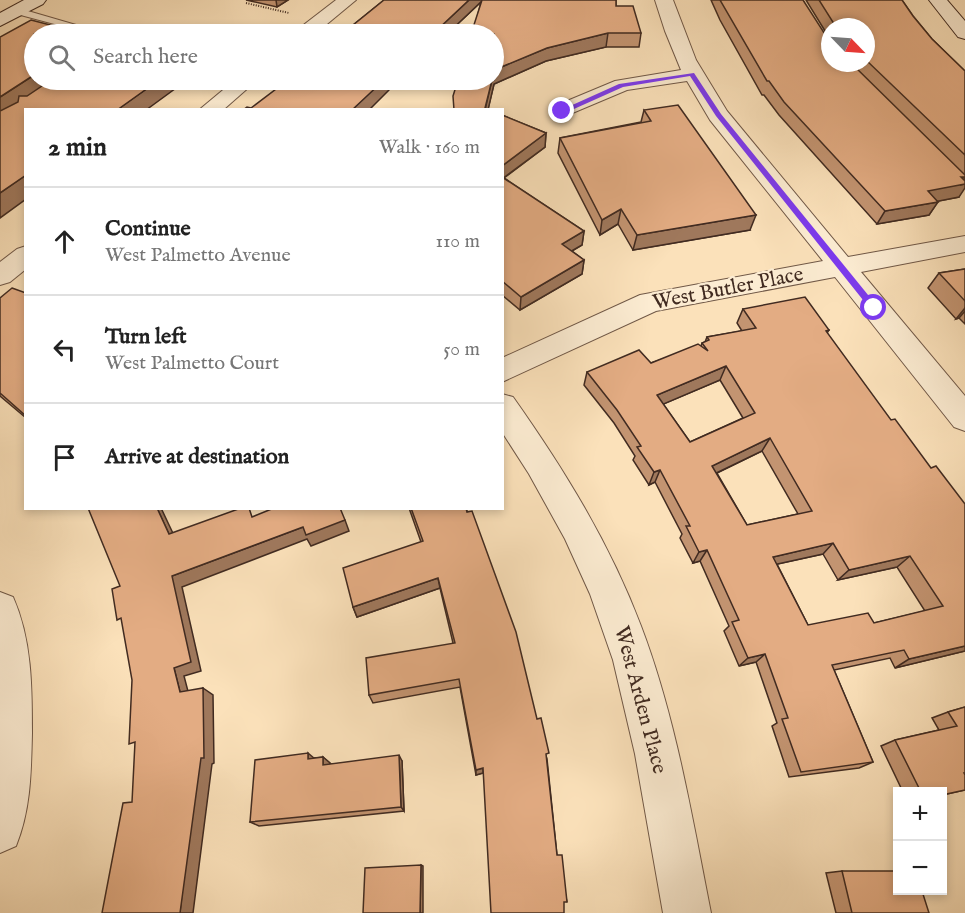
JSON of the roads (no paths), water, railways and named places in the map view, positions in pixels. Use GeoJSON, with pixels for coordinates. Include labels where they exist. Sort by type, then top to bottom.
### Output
{"type":"FeatureCollection","features":[{"type":"Feature","properties":{"kind":"street"},"geometry":{"type":"LineString","coordinates":[[0,20],[37,0]]}},
{"type":"Feature","properties":{"kind":"street"},"geometry":{"type":"LineString","coordinates":[[317,24],[347,0]]}},
{"type":"Feature","properties":{"kind":"street"},"geometry":{"type":"LineString","coordinates":[[664,0],[672,31],[692,74],[718,115],[965,418]]}},
{"type":"Feature","properties":{"kind":"street"},"geometry":{"type":"LineString","coordinates":[[938,0],[965,33]]}},
{"type":"Feature","properties":{"kind":"street"},"geometry":{"type":"LineString","coordinates":[[562,111],[622,85],[692,74]]}},
{"type":"Feature","properties":{"kind":"street"},"geometry":{"type":"LineString","coordinates":[[212,108],[234,90]]}},
{"type":"Feature","properties":{"kind":"street","name":"West Butler Place"},"geometry":{"type":"LineString","coordinates":[[504,370],[650,302],[965,244]]}},
{"type":"Feature","properties":{"kind":"street"},"geometry":{"type":"LineString","coordinates":[[0,276],[24,257]]}},
{"type":"Feature","properties":{"kind":"street","name":"West Arden Place"},"geometry":{"type":"LineString","coordinates":[[504,409],[539,459],[597,568],[633,658],[659,764],[687,913]]}},
{"type":"Feature","properties":{"kind":"street"},"geometry":{"type":"LineString","coordinates":[[0,610],[12,672],[9,792],[0,830]]}},
{"type":"Feature","properties":{"kind":"lane"},"geometry":{"type":"LineString","coordinates":[[17,11],[65,24]]}}]}
